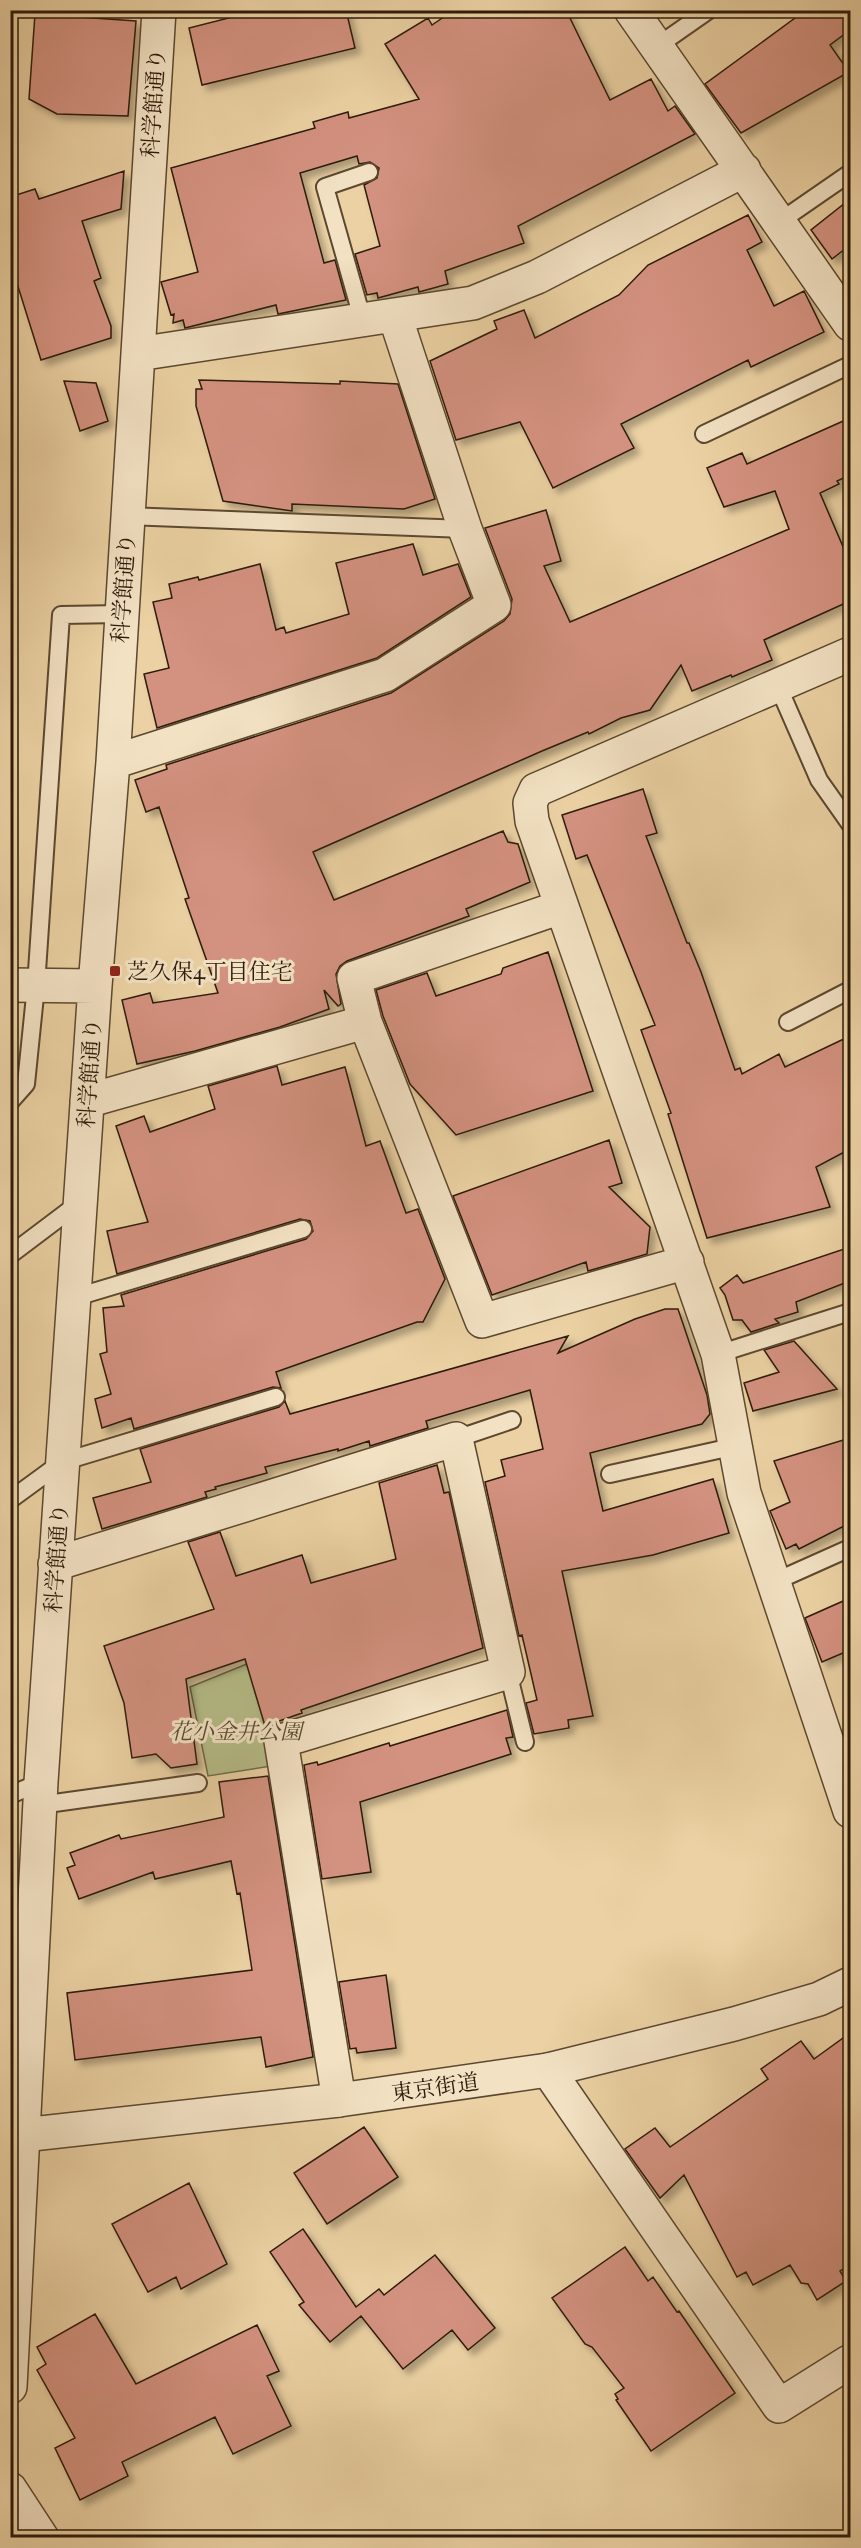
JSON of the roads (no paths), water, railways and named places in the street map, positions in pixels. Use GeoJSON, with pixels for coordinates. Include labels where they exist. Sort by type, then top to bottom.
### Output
{"type":"FeatureCollection","features":[{"type":"Feature","properties":{"kind":"street","name":"科学館通り"},"geometry":{"type":"LineString","coordinates":[[10,2387],[30,1794],[55,1564],[113,762],[159,10]]}},
{"type":"Feature","properties":{"kind":"street"},"geometry":{"type":"LineString","coordinates":[[631,10],[850,324]]}},
{"type":"Feature","properties":{"kind":"street"},"geometry":{"type":"LineString","coordinates":[[138,354],[473,303],[537,277],[744,170]]}},
{"type":"Feature","properties":{"kind":"street"},"geometry":{"type":"LineString","coordinates":[[113,762],[385,675],[494,605],[465,529],[395,316]]}},
{"type":"Feature","properties":{"kind":"street"},"geometry":{"type":"LineString","coordinates":[[850,654],[536,790],[530,803],[532,821],[561,907],[718,1354],[744,1493],[850,1811]]}},
{"type":"Feature","properties":{"kind":"street"},"geometry":{"type":"LineString","coordinates":[[561,907],[354,978],[365,1022],[482,1321],[687,1262]]}},
{"type":"Feature","properties":{"kind":"street"},"geometry":{"type":"LineString","coordinates":[[23,985],[95,986]]}},
{"type":"Feature","properties":{"kind":"street"},"geometry":{"type":"LineString","coordinates":[[87,1101],[365,1022]]}},
{"type":"Feature","properties":{"kind":"street"},"geometry":{"type":"LineString","coordinates":[[55,1564],[456,1439],[508,1672],[282,1741],[339,2100]]}},
{"type":"Feature","properties":{"kind":"street","name":"東京街道"},"geometry":{"type":"LineString","coordinates":[[17,2139],[339,2100],[548,2070],[734,2024],[819,1999],[850,1984]]}},
{"type":"Feature","properties":{"kind":"street"},"geometry":{"type":"LineString","coordinates":[[548,2070],[779,2406],[849,2362],[850,2364]]}},
{"type":"Feature","properties":{"kind":"street"},"geometry":{"type":"LineString","coordinates":[[10,2489],[42,2538]]}},
{"type":"Feature","properties":{"kind":"lane"},"geometry":{"type":"LineString","coordinates":[[656,46],[710,10]]}},
{"type":"Feature","properties":{"kind":"lane"},"geometry":{"type":"LineString","coordinates":[[363,321],[325,187],[369,172]]}},
{"type":"Feature","properties":{"kind":"lane"},"geometry":{"type":"LineString","coordinates":[[779,222],[850,173]]}},
{"type":"Feature","properties":{"kind":"lane"},"geometry":{"type":"LineString","coordinates":[[704,434],[850,365]]}},
{"type":"Feature","properties":{"kind":"lane"},"geometry":{"type":"LineString","coordinates":[[127,516],[465,529]]}},
{"type":"Feature","properties":{"kind":"lane"},"geometry":{"type":"LineString","coordinates":[[10,1102],[26,1084],[23,985],[61,615],[121,614]]}},
{"type":"Feature","properties":{"kind":"lane"},"geometry":{"type":"LineString","coordinates":[[778,686],[819,780],[850,824]]}},
{"type":"Feature","properties":{"kind":"lane"},"geometry":{"type":"LineString","coordinates":[[788,1022],[850,990]]}},
{"type":"Feature","properties":{"kind":"lane"},"geometry":{"type":"LineString","coordinates":[[10,1255],[80,1203]]}},
{"type":"Feature","properties":{"kind":"lane"},"geometry":{"type":"LineString","coordinates":[[73,1298],[303,1229]]}},
{"type":"Feature","properties":{"kind":"lane"},"geometry":{"type":"LineString","coordinates":[[718,1354],[850,1312]]}},
{"type":"Feature","properties":{"kind":"lane"},"geometry":{"type":"LineString","coordinates":[[10,1500],[62,1462],[276,1397]]}},
{"type":"Feature","properties":{"kind":"lane"},"geometry":{"type":"LineString","coordinates":[[456,1439],[512,1420]]}},
{"type":"Feature","properties":{"kind":"lane"},"geometry":{"type":"LineString","coordinates":[[610,1474],[735,1446]]}},
{"type":"Feature","properties":{"kind":"lane"},"geometry":{"type":"LineString","coordinates":[[774,1582],[850,1548]]}},
{"type":"Feature","properties":{"kind":"lane"},"geometry":{"type":"LineString","coordinates":[[508,1672],[525,1742]]}},
{"type":"Feature","properties":{"kind":"lane"},"geometry":{"type":"LineString","coordinates":[[30,1794],[198,1783]]}},
{"type":"Feature","properties":{"kind":"place","name":"芝久保4丁目住宅"},"geometry":{"type":"Point","coordinates":[115,971]}},
{"type":"Feature","properties":{"kind":"park label","name":"花小金井公園"},"geometry":{"type":"Point","coordinates":[236,1731]}}]}
